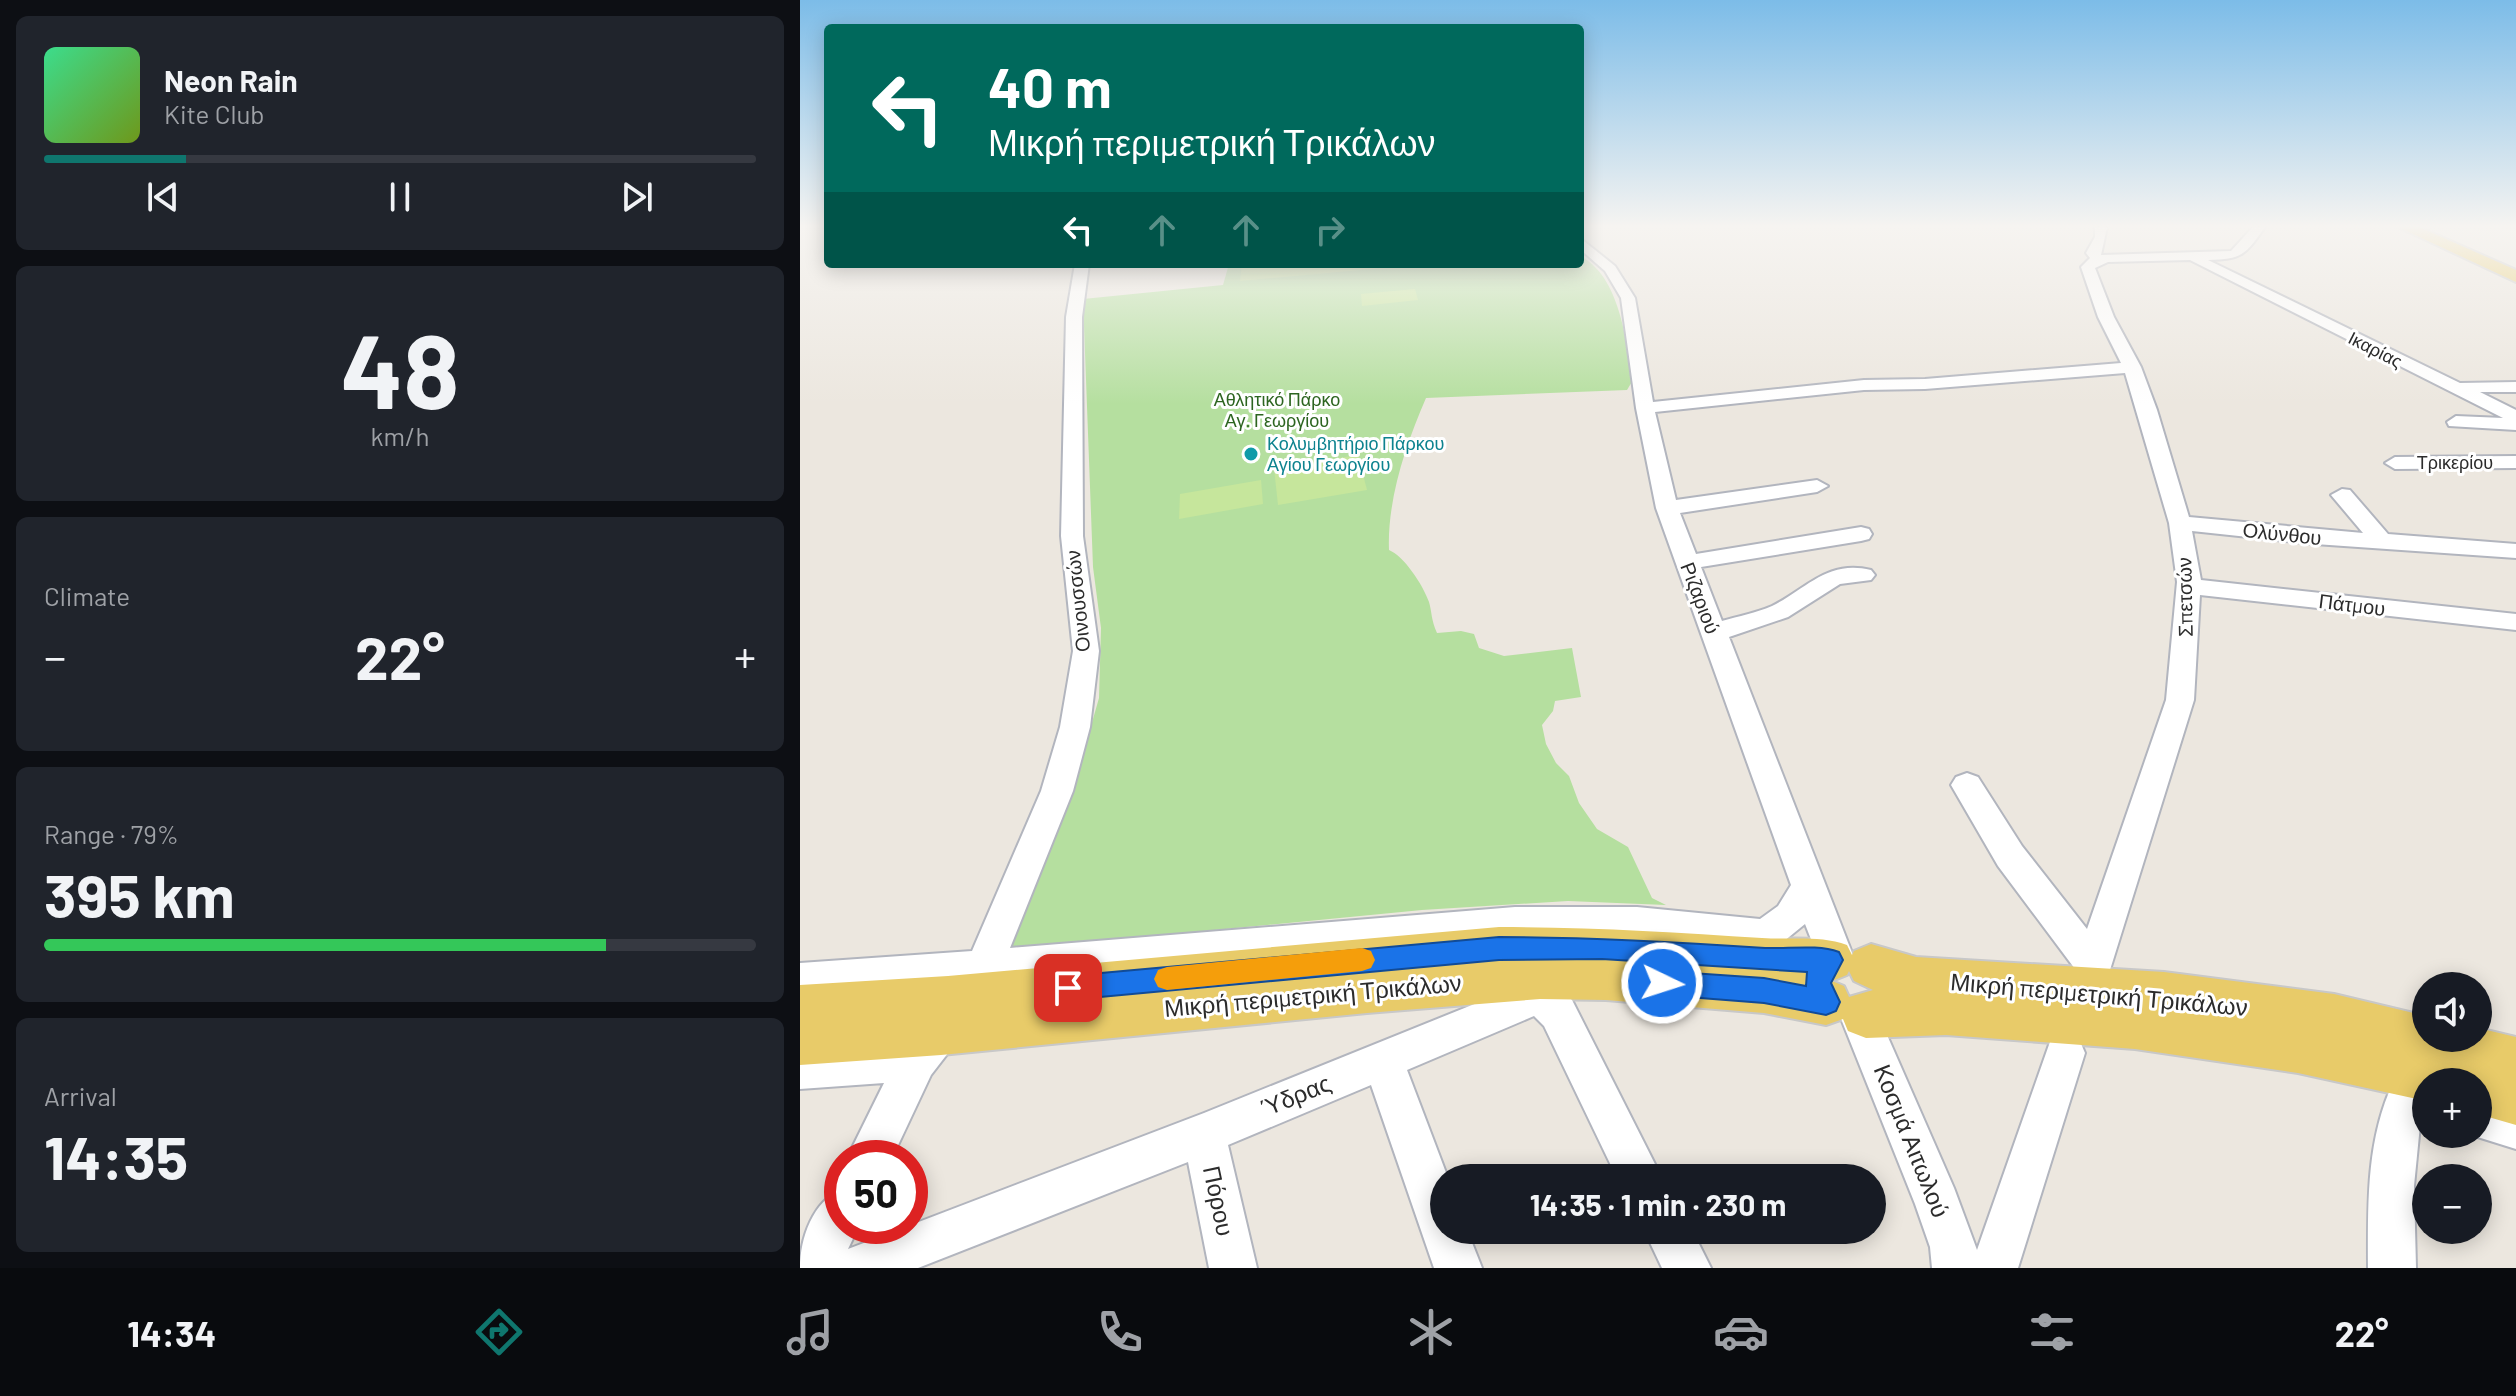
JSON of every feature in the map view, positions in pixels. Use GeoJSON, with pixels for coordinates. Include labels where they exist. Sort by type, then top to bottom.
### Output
{"type":"FeatureCollection","features":[{"type":"Feature","properties":{"kind":"main road","name":"Μικρή περιμετρική Τρικάλων"},"geometry":{"type":"LineString","coordinates":[[800,1009],[948,999],[1499,948],[1602,948],[1783,961],[1848,986],[1932,1011],[2145,1024],[2268,1041],[2412,1072]]}},
{"type":"Feature","properties":{"kind":"main road","name":"Μικρή περιμετρική Τρικάλων"},"geometry":{"type":"LineString","coordinates":[[800,1040],[923,1056],[1367,990],[1540,977],[1606,978],[1764,990],[1848,986],[1890,974],[1916,979],[2091,978],[2164,995],[2334,1018],[2516,1063]]}},
{"type":"Feature","properties":{"kind":"main road"},"geometry":{"type":"LineString","coordinates":[[2492,1091],[2516,1098]]}},
{"type":"Feature","properties":{"kind":"street","name":"Οινουσσών"},"geometry":{"type":"LineString","coordinates":[[983,968],[1057,791],[1082,689],[1086,651],[1072,536],[1074,317],[1079,286]]}},
{"type":"Feature","properties":{"kind":"street","name":"Ριζαριού"},"geometry":{"type":"LineString","coordinates":[[1621,286],[1628,298],[1645,408],[1667,508],[1848,986]]}},
{"type":"Feature","properties":{"kind":"street","name":"Σπετσών"},"geometry":{"type":"LineString","coordinates":[[2091,978],[2128,853],[2180,700],[2188,586],[2180,523],[2167,472],[2132,367],[2094,286]]}},
{"type":"Feature","properties":{"kind":"street","name":"Ικαρίας"},"geometry":{"type":"LineString","coordinates":[[2251,286],[2516,417]]}},
{"type":"Feature","properties":{"kind":"street"},"geometry":{"type":"LineString","coordinates":[[1645,408],[1864,385],[1925,384],[2132,367]]}},
{"type":"Feature","properties":{"kind":"street"},"geometry":{"type":"LineString","coordinates":[[2453,388],[2516,387]]}},
{"type":"Feature","properties":{"kind":"street"},"geometry":{"type":"LineString","coordinates":[[2456,422],[2516,424]]}},
{"type":"Feature","properties":{"kind":"street","name":"Τρικερίου"},"geometry":{"type":"LineString","coordinates":[[2395,463],[2516,462]]}},
{"type":"Feature","properties":{"kind":"street"},"geometry":{"type":"LineString","coordinates":[[1667,508],[1817,486]]}},
{"type":"Feature","properties":{"kind":"street"},"geometry":{"type":"LineString","coordinates":[[2342,495],[2383,542]]}},
{"type":"Feature","properties":{"kind":"street","name":"Ολύνθου"},"geometry":{"type":"LineString","coordinates":[[2180,523],[2516,551]]}},
{"type":"Feature","properties":{"kind":"street"},"geometry":{"type":"LineString","coordinates":[[1687,562],[1861,534]]}},
{"type":"Feature","properties":{"kind":"street"},"geometry":{"type":"LineString","coordinates":[[1714,634],[1732,624],[1776,614],[1822,581],[1863,575]]}},
{"type":"Feature","properties":{"kind":"street","name":"Πάτμου"},"geometry":{"type":"LineString","coordinates":[[2188,586],[2516,622]]}},
{"type":"Feature","properties":{"kind":"street"},"geometry":{"type":"LineString","coordinates":[[1967,785],[2091,978]]}},
{"type":"Feature","properties":{"kind":"street"},"geometry":{"type":"LineString","coordinates":[[800,980],[983,968],[1515,922],[1637,922],[1765,935],[1791,917],[1810,885]]}},
{"type":"Feature","properties":{"kind":"street","name":"Κοσμά Αιτωλού"},"geometry":{"type":"LineString","coordinates":[[1848,986],[1938,1204],[1953,1247],[1956,1268]]}},
{"type":"Feature","properties":{"kind":"street","name":"Ύδρας"},"geometry":{"type":"LineString","coordinates":[[858,1268],[1204,1134],[1534,998],[1544,1000],[1558,1013],[1633,1164]]}},
{"type":"Feature","properties":{"kind":"street"},"geometry":{"type":"LineString","coordinates":[[1994,1268],[2065,1053]]}},
{"type":"Feature","properties":{"kind":"street"},"geometry":{"type":"LineString","coordinates":[[800,1069],[923,1056]]}},
{"type":"Feature","properties":{"kind":"street"},"geometry":{"type":"LineString","coordinates":[[800,1085],[923,1056]]}},
{"type":"Feature","properties":{"kind":"street"},"geometry":{"type":"LineString","coordinates":[[879,1140],[923,1056]]}},
{"type":"Feature","properties":{"kind":"street"},"geometry":{"type":"LineString","coordinates":[[1383,1060],[1430,1190]]}},
{"type":"Feature","properties":{"kind":"street"},"geometry":{"type":"LineString","coordinates":[[2392,1268],[2399,1123],[2412,1109]]}},
{"type":"Feature","properties":{"kind":"street"},"geometry":{"type":"LineString","coordinates":[[2492,1121],[2516,1128]]}},
{"type":"Feature","properties":{"kind":"street","name":"Πόρου"},"geometry":{"type":"LineString","coordinates":[[1204,1134],[1233,1268]]}},
{"type":"Feature","properties":{"kind":"street"},"geometry":{"type":"LineString","coordinates":[[813,1268],[825,1244]]}},
{"type":"Feature","properties":{"kind":"street"},"geometry":{"type":"LineString","coordinates":[[1449,1244],[1458,1268]]}},
{"type":"Feature","properties":{"kind":"street"},"geometry":{"type":"LineString","coordinates":[[1674,1244],[1687,1268]]}},
{"type":"Feature","properties":{"kind":"green space","name":"Αθλητικό Πάρκο Αγ. Γεωργίου"},"geometry":{"type":"Polygon","coordinates":[[[1211,286],[1609,286],[1624,329],[1633,380],[1627,390],[1426,398],[1399,472],[1391,512],[1389,550],[1407,565],[1422,588],[1437,633],[1461,631],[1474,634],[1479,648],[1504,656],[1572,648],[1581,697],[1555,701],[1553,711],[1542,725],[1546,744],[1556,763],[1569,776],[1579,803],[1597,829],[1628,847],[1652,898],[1666,905],[1568,901],[1422,910],[1009,950],[1069,803],[1099,698],[1101,628],[1093,567],[1083,299],[1211,286]]]}},
{"type":"Feature","properties":{"kind":"green space"},"geometry":{"type":"Polygon","coordinates":[[[1415,289],[1418,300],[1362,306],[1361,294],[1415,289]]]}},
{"type":"Feature","properties":{"kind":"green space"},"geometry":{"type":"Polygon","coordinates":[[[1358,455],[1367,490],[1278,505],[1274,468],[1358,455]]]}},
{"type":"Feature","properties":{"kind":"green space"},"geometry":{"type":"Polygon","coordinates":[[[1261,480],[1263,504],[1179,519],[1180,494],[1261,480]]]}},
{"type":"Feature","properties":{"kind":"slow traffic"},"geometry":{"type":"LineString","coordinates":[[1167,979],[1362,960]]}},
{"type":"Feature","properties":{"kind":"place","name":"Κολυμβητήριο Πάρκου Αγίου Γεωργίου"},"geometry":{"type":"Point","coordinates":[1251,454]}},
{"type":"Feature","properties":{"kind":"route"},"geometry":{"type":"LineString","coordinates":[[1068,988],[1499,948],[1602,948],[1783,961],[1830,960],[1818,975],[1819,991],[1826,1002],[1764,990],[1662,983]]}}]}
